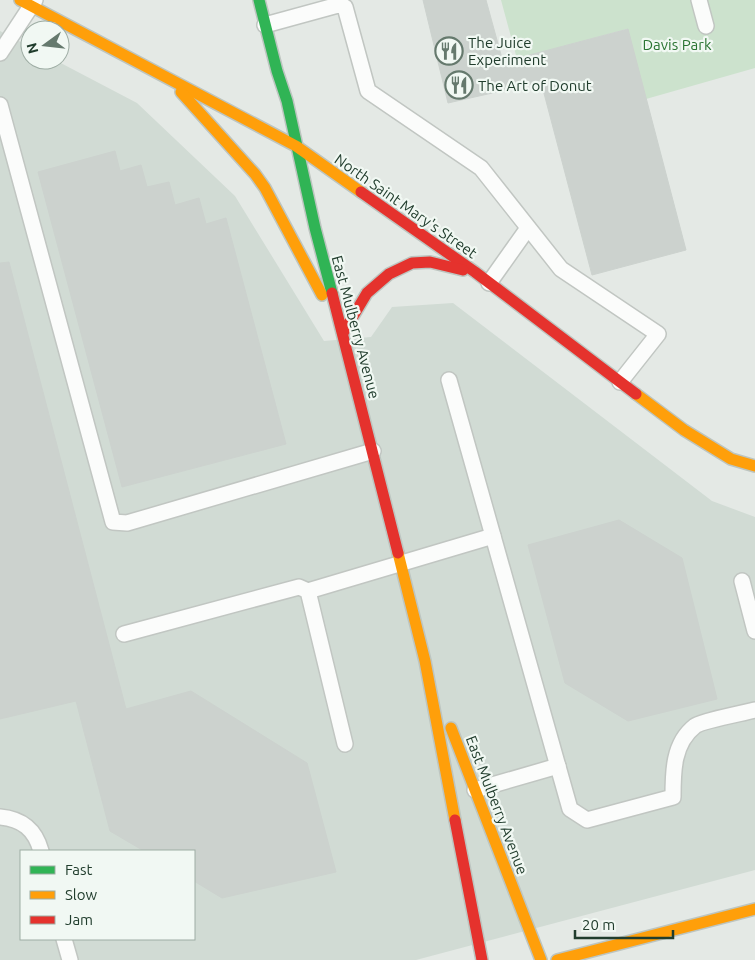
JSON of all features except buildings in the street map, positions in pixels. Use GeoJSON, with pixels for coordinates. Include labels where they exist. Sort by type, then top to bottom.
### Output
{"type":"FeatureCollection","features":[{"type":"Feature","properties":{"kind":"street","name":"East Mulberry Avenue"},"geometry":{"type":"LineString","coordinates":[[259,0],[277,71],[287,101],[315,228],[425,661],[482,960]]}},
{"type":"Feature","properties":{"kind":"street","name":"North Saint Mary's Street"},"geometry":{"type":"LineString","coordinates":[[29,2],[296,146],[475,272],[684,430],[731,460],[755,466]]}},
{"type":"Feature","properties":{"kind":"street"},"geometry":{"type":"LineString","coordinates":[[166,76],[255,174],[265,188],[343,333]]}},
{"type":"Feature","properties":{"kind":"street"},"geometry":{"type":"LineString","coordinates":[[343,333],[367,293],[389,274],[412,263],[430,262],[475,272]]}},
{"type":"Feature","properties":{"kind":"street","name":"East Mulberry Avenue"},"geometry":{"type":"LineString","coordinates":[[425,661],[541,960]]}},
{"type":"Feature","properties":{"kind":"street"},"geometry":{"type":"LineString","coordinates":[[557,960],[755,909]]}},
{"type":"Feature","properties":{"kind":"lane"},"geometry":{"type":"LineString","coordinates":[[699,0],[706,26]]}},
{"type":"Feature","properties":{"kind":"lane"},"geometry":{"type":"LineString","coordinates":[[0,53],[29,2]]}},
{"type":"Feature","properties":{"kind":"lane"},"geometry":{"type":"LineString","coordinates":[[265,25],[338,6],[345,7],[368,91],[481,168],[560,269],[658,334],[620,382]]}},
{"type":"Feature","properties":{"kind":"lane"},"geometry":{"type":"LineString","coordinates":[[0,105],[113,522],[127,523],[373,451]]}},
{"type":"Feature","properties":{"kind":"lane"},"geometry":{"type":"LineString","coordinates":[[489,283],[528,228]]}},
{"type":"Feature","properties":{"kind":"lane"},"geometry":{"type":"LineString","coordinates":[[449,380],[570,809],[587,820],[673,797],[673,769],[680,741],[696,724],[755,710]]}},
{"type":"Feature","properties":{"kind":"lane"},"geometry":{"type":"LineString","coordinates":[[124,634],[299,587],[308,591],[493,536]]}},
{"type":"Feature","properties":{"kind":"lane"},"geometry":{"type":"LineString","coordinates":[[742,581],[755,631]]}},
{"type":"Feature","properties":{"kind":"lane"},"geometry":{"type":"LineString","coordinates":[[308,591],[345,744]]}},
{"type":"Feature","properties":{"kind":"lane"},"geometry":{"type":"LineString","coordinates":[[475,790],[558,766]]}},
{"type":"Feature","properties":{"kind":"lane"},"geometry":{"type":"LineString","coordinates":[[0,817],[18,820],[28,826],[40,850]]}},
{"type":"Feature","properties":{"kind":"lane"},"geometry":{"type":"LineString","coordinates":[[64,940],[70,960]]}},
{"type":"Feature","properties":{"kind":"shaded area"},"geometry":{"type":"Polygon","coordinates":[[[0,31],[20,42],[20,70],[70,70],[70,68],[137,103],[235,196],[324,341],[371,337],[392,307],[453,303],[712,501],[755,517],[755,870],[416,960],[0,960],[0,31]]]}},
{"type":"Feature","properties":{"kind":"green space","name":"Davis Park"},"geometry":{"type":"Polygon","coordinates":[[[501,0],[755,0],[755,68],[646,99],[627,29],[517,59],[501,0]]]}},
{"type":"Feature","properties":{"kind":"traffic: fast"},"geometry":{"type":"LineString","coordinates":[[259,0],[277,71],[287,101],[315,228],[332,293]]}},
{"type":"Feature","properties":{"kind":"traffic: slow"},"geometry":{"type":"LineString","coordinates":[[20,0],[296,146],[361,192]]}},
{"type":"Feature","properties":{"kind":"traffic: slow"},"geometry":{"type":"LineString","coordinates":[[181,92],[255,174],[265,188],[322,295]]}},
{"type":"Feature","properties":{"kind":"traffic: slow"},"geometry":{"type":"LineString","coordinates":[[636,394],[684,430],[731,459],[755,466]]}},
{"type":"Feature","properties":{"kind":"traffic: slow"},"geometry":{"type":"LineString","coordinates":[[398,553],[425,661],[455,820]]}},
{"type":"Feature","properties":{"kind":"traffic: slow"},"geometry":{"type":"LineString","coordinates":[[451,728],[541,960]]}},
{"type":"Feature","properties":{"kind":"traffic: slow"},"geometry":{"type":"LineString","coordinates":[[557,960],[755,909]]}},
{"type":"Feature","properties":{"kind":"traffic: jam"},"geometry":{"type":"LineString","coordinates":[[361,192],[475,272],[636,394]]}},
{"type":"Feature","properties":{"kind":"traffic: jam"},"geometry":{"type":"LineString","coordinates":[[343,333],[367,293],[389,274],[412,263],[430,262],[463,270]]}},
{"type":"Feature","properties":{"kind":"traffic: jam"},"geometry":{"type":"LineString","coordinates":[[332,293],[398,553]]}},
{"type":"Feature","properties":{"kind":"traffic: jam"},"geometry":{"type":"LineString","coordinates":[[455,820],[482,960]]}},
{"type":"Feature","properties":{"kind":"place","name":"The Juice Experiment"},"geometry":{"type":"Point","coordinates":[449,51]}},
{"type":"Feature","properties":{"kind":"place","name":"The Art of Donut"},"geometry":{"type":"Point","coordinates":[459,85]}}]}
